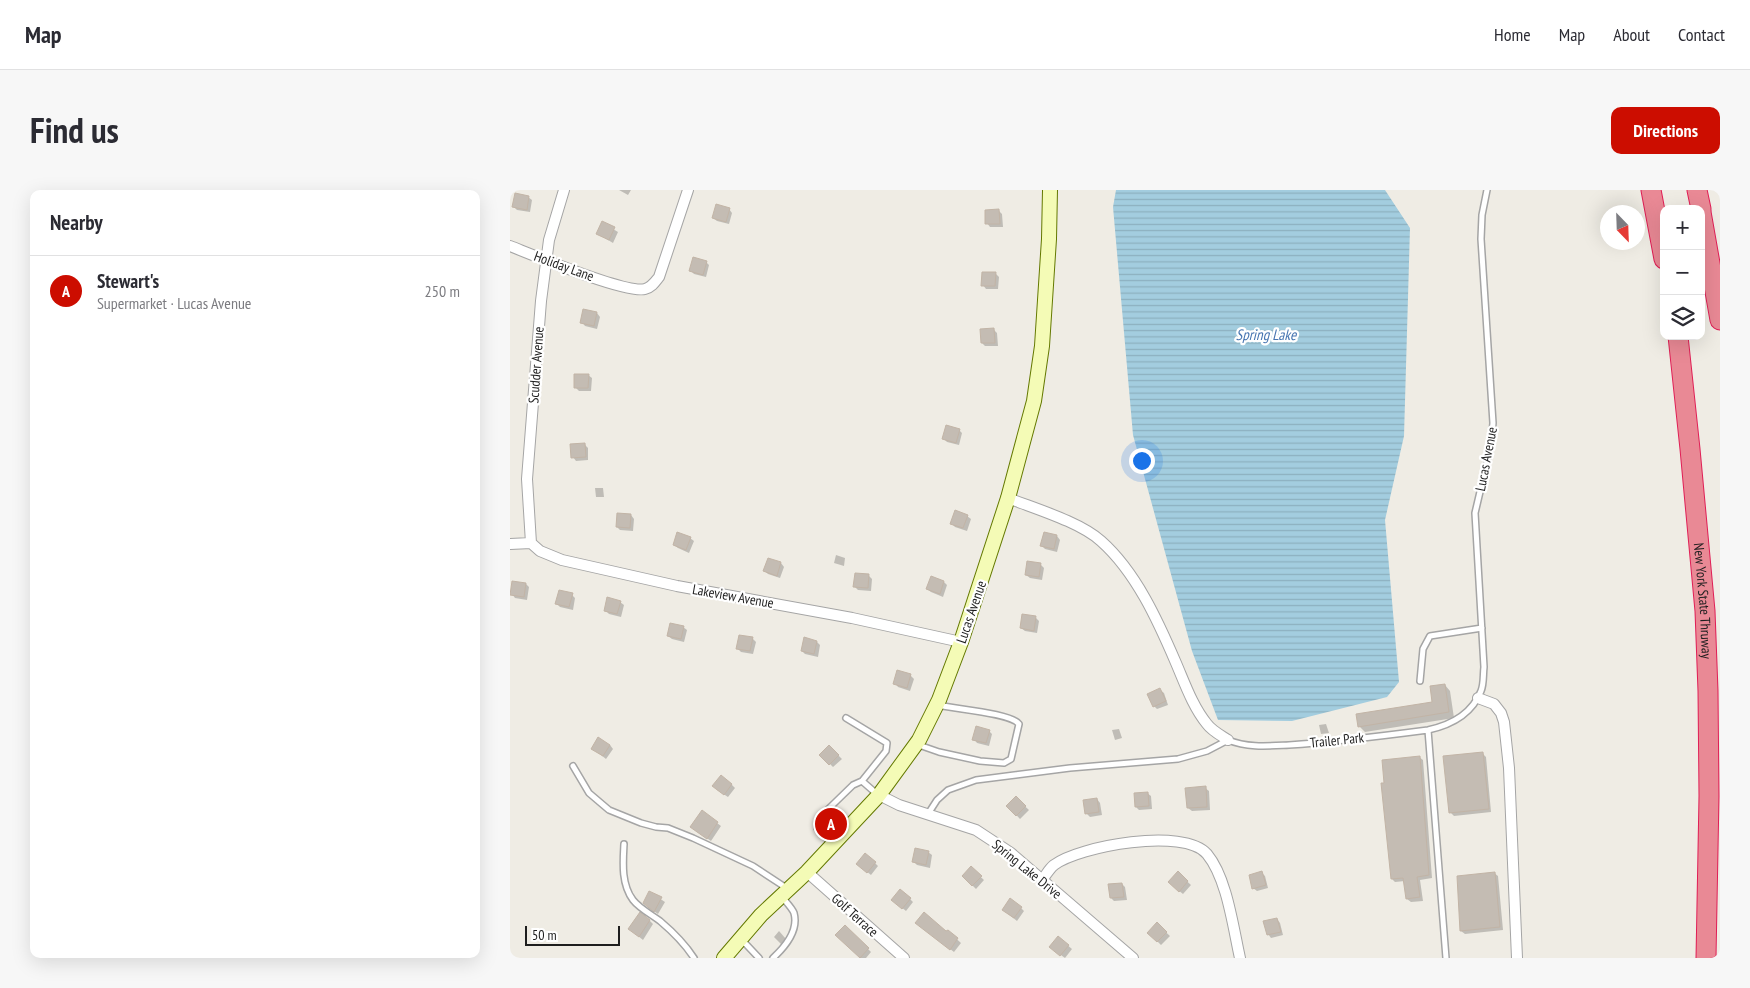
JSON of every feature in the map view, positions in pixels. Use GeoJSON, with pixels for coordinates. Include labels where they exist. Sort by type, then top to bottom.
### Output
{"type":"FeatureCollection","features":[{"type":"Feature","properties":{"kind":"highway"},"geometry":{"type":"LineString","coordinates":[[1651,190],[1662,250]]}},
{"type":"Feature","properties":{"kind":"highway"},"geometry":{"type":"LineString","coordinates":[[1697,190],[1700,205]]}},
{"type":"Feature","properties":{"kind":"highway"},"geometry":{"type":"LineString","coordinates":[[1705,233],[1720,320]]}},
{"type":"Feature","properties":{"kind":"highway","name":"New York State Thruway"},"geometry":{"type":"LineString","coordinates":[[1678,340],[1705,611],[1710,796],[1706,958]]}},
{"type":"Feature","properties":{"kind":"street","name":"Scudder Avenue"},"geometry":{"type":"LineString","coordinates":[[531,543],[528,480],[545,259],[564,190]]}},
{"type":"Feature","properties":{"kind":"street","name":"Holiday Lane"},"geometry":{"type":"LineString","coordinates":[[510,246],[619,286],[643,289],[653,285],[659,277],[688,190]]}},
{"type":"Feature","properties":{"kind":"street","name":"Lucas Avenue"},"geometry":{"type":"LineString","coordinates":[[724,958],[761,915],[807,872],[879,796],[916,744],[936,705],[961,642],[1008,498],[1034,401],[1042,346],[1049,239],[1050,190]]}},
{"type":"Feature","properties":{"kind":"street"},"geometry":{"type":"LineString","coordinates":[[1008,498],[1077,526],[1100,540],[1117,556],[1134,578],[1167,642],[1190,695],[1208,726],[1228,740]]}},
{"type":"Feature","properties":{"kind":"street"},"geometry":{"type":"LineString","coordinates":[[510,544],[531,543]]}},
{"type":"Feature","properties":{"kind":"street","name":"Lakeview Avenue"},"geometry":{"type":"LineString","coordinates":[[531,543],[540,551],[562,560],[677,586],[852,618],[961,642]]}},
{"type":"Feature","properties":{"kind":"street"},"geometry":{"type":"LineString","coordinates":[[1478,698],[1494,704],[1501,713],[1504,722],[1509,768],[1517,958]]}},
{"type":"Feature","properties":{"kind":"street","name":"Spring Lake Drive"},"geometry":{"type":"LineString","coordinates":[[879,796],[899,805],[976,830],[1011,853],[1133,958]]}},
{"type":"Feature","properties":{"kind":"street"},"geometry":{"type":"LineString","coordinates":[[1042,880],[1053,866],[1092,849],[1141,841],[1170,840],[1190,844],[1203,850],[1216,866],[1228,904],[1240,958]]}},
{"type":"Feature","properties":{"kind":"street","name":"Golf Terrace"},"geometry":{"type":"LineString","coordinates":[[807,872],[904,958]]}},
{"type":"Feature","properties":{"kind":"lane","name":"Lucas Avenue"},"geometry":{"type":"LineString","coordinates":[[1478,698],[1482,689],[1484,667],[1475,513],[1491,445],[1493,423],[1480,239],[1486,190]]}},
{"type":"Feature","properties":{"kind":"lane"},"geometry":{"type":"LineString","coordinates":[[1420,681],[1423,649],[1430,636],[1482,628]]}},
{"type":"Feature","properties":{"kind":"lane","name":"Trailer Park"},"geometry":{"type":"LineString","coordinates":[[1228,740],[1238,744],[1254,746],[1324,743],[1428,730],[1442,727],[1465,715],[1478,698]]}},
{"type":"Feature","properties":{"kind":"lane"},"geometry":{"type":"LineString","coordinates":[[916,744],[939,752],[980,761],[1004,764],[1011,760],[1019,724],[1016,720],[936,705]]}},
{"type":"Feature","properties":{"kind":"lane"},"geometry":{"type":"LineString","coordinates":[[832,845],[817,828],[818,820],[853,785],[862,782],[888,748],[886,743],[846,718]]}},
{"type":"Feature","properties":{"kind":"lane"},"geometry":{"type":"LineString","coordinates":[[1428,730],[1446,958]]}},
{"type":"Feature","properties":{"kind":"lane"},"geometry":{"type":"LineString","coordinates":[[928,814],[937,800],[948,790],[976,780],[1070,768],[1178,759],[1207,751],[1228,740]]}},
{"type":"Feature","properties":{"kind":"lane"},"geometry":{"type":"LineString","coordinates":[[573,766],[589,793],[609,810],[641,823],[668,828],[753,866],[785,893],[794,912],[793,932],[785,946],[773,958]]}},
{"type":"Feature","properties":{"kind":"lane"},"geometry":{"type":"LineString","coordinates":[[862,782],[879,796]]}},
{"type":"Feature","properties":{"kind":"lane"},"geometry":{"type":"LineString","coordinates":[[624,844],[623,868],[625,881],[633,900],[684,943],[694,958]]}},
{"type":"Feature","properties":{"kind":"lane"},"geometry":{"type":"LineString","coordinates":[[741,939],[759,958]]}},
{"type":"Feature","properties":{"kind":"water","name":"Spring Lake"},"geometry":{"type":"Polygon","coordinates":[[[1116,190],[1385,190],[1410,228],[1404,436],[1385,520],[1399,682],[1387,697],[1292,721],[1218,720],[1192,651],[1133,435],[1113,207],[1116,190]]]}},
{"type":"Feature","properties":{"kind":"building"},"geometry":{"type":"Polygon","coordinates":[[[515,193],[529,196],[527,210],[512,207],[515,193]]]}},
{"type":"Feature","properties":{"kind":"building"},"geometry":{"type":"Polygon","coordinates":[[[716,204],[730,208],[726,222],[712,218],[716,204]]]}},
{"type":"Feature","properties":{"kind":"building"},"geometry":{"type":"Polygon","coordinates":[[[999,209],[1000,224],[985,224],[985,210],[999,209]]]}},
{"type":"Feature","properties":{"kind":"building"},"geometry":{"type":"Polygon","coordinates":[[[602,221],[615,227],[609,240],[596,234],[602,221]]]}},
{"type":"Feature","properties":{"kind":"building"},"geometry":{"type":"Polygon","coordinates":[[[693,257],[707,261],[703,275],[689,271],[693,257]]]}},
{"type":"Feature","properties":{"kind":"building"},"geometry":{"type":"Polygon","coordinates":[[[982,272],[996,272],[995,286],[981,286],[982,272]]]}},
{"type":"Feature","properties":{"kind":"building"},"geometry":{"type":"Polygon","coordinates":[[[583,309],[597,312],[594,326],[580,323],[583,309]]]}},
{"type":"Feature","properties":{"kind":"building"},"geometry":{"type":"Polygon","coordinates":[[[994,328],[995,343],[981,343],[980,329],[994,328]]]}},
{"type":"Feature","properties":{"kind":"building"},"geometry":{"type":"Polygon","coordinates":[[[574,374],[589,374],[588,388],[574,388],[574,374]]]}},
{"type":"Feature","properties":{"kind":"building"},"geometry":{"type":"Polygon","coordinates":[[[946,425],[960,429],[956,443],[942,439],[946,425]]]}},
{"type":"Feature","properties":{"kind":"building"},"geometry":{"type":"Polygon","coordinates":[[[585,443],[586,457],[571,458],[570,444],[585,443]]]}},
{"type":"Feature","properties":{"kind":"building"},"geometry":{"type":"Polygon","coordinates":[[[955,510],[968,515],[963,528],[950,524],[955,510]]]}},
{"type":"Feature","properties":{"kind":"building"},"geometry":{"type":"Polygon","coordinates":[[[617,513],[631,514],[630,528],[616,527],[617,513]]]}},
{"type":"Feature","properties":{"kind":"building"},"geometry":{"type":"Polygon","coordinates":[[[677,532],[691,537],[686,550],[673,545],[677,532]]]}},
{"type":"Feature","properties":{"kind":"building"},"geometry":{"type":"Polygon","coordinates":[[[1044,532],[1057,535],[1054,549],[1040,546],[1044,532]]]}},
{"type":"Feature","properties":{"kind":"building"},"geometry":{"type":"Polygon","coordinates":[[[768,558],[781,562],[777,576],[763,571],[768,558]]]}},
{"type":"Feature","properties":{"kind":"building"},"geometry":{"type":"Polygon","coordinates":[[[1027,561],[1041,563],[1039,577],[1025,575],[1027,561]]]}},
{"type":"Feature","properties":{"kind":"building"},"geometry":{"type":"Polygon","coordinates":[[[855,573],[869,574],[868,588],[853,587],[855,573]]]}},
{"type":"Feature","properties":{"kind":"building"},"geometry":{"type":"Polygon","coordinates":[[[931,576],[944,581],[940,594],[926,589],[931,576]]]}},
{"type":"Feature","properties":{"kind":"building"},"geometry":{"type":"Polygon","coordinates":[[[512,581],[526,583],[524,597],[510,595],[512,581]]]}},
{"type":"Feature","properties":{"kind":"building"},"geometry":{"type":"Polygon","coordinates":[[[559,590],[573,593],[569,607],[555,604],[559,590]]]}},
{"type":"Feature","properties":{"kind":"building"},"geometry":{"type":"Polygon","coordinates":[[[607,597],[621,601],[617,614],[604,611],[607,597]]]}},
{"type":"Feature","properties":{"kind":"building"},"geometry":{"type":"Polygon","coordinates":[[[1022,614],[1036,616],[1034,631],[1020,628],[1022,614]]]}},
{"type":"Feature","properties":{"kind":"building"},"geometry":{"type":"Polygon","coordinates":[[[670,623],[684,626],[681,639],[667,636],[670,623]]]}},
{"type":"Feature","properties":{"kind":"building"},"geometry":{"type":"Polygon","coordinates":[[[739,635],[753,637],[750,651],[736,649],[739,635]]]}},
{"type":"Feature","properties":{"kind":"building"},"geometry":{"type":"Polygon","coordinates":[[[804,637],[817,641],[814,654],[801,651],[804,637]]]}},
{"type":"Feature","properties":{"kind":"building"},"geometry":{"type":"Polygon","coordinates":[[[897,670],[911,674],[907,688],[893,684],[897,670]]]}},
{"type":"Feature","properties":{"kind":"building"},"geometry":{"type":"Polygon","coordinates":[[[1445,684],[1449,712],[1358,727],[1356,714],[1432,702],[1430,686],[1445,684]]]}},
{"type":"Feature","properties":{"kind":"building"},"geometry":{"type":"Polygon","coordinates":[[[1160,688],[1166,701],[1153,707],[1147,694],[1160,688]]]}},
{"type":"Feature","properties":{"kind":"building"},"geometry":{"type":"Polygon","coordinates":[[[976,726],[990,730],[986,743],[972,740],[976,726]]]}},
{"type":"Feature","properties":{"kind":"building"},"geometry":{"type":"Polygon","coordinates":[[[598,737],[610,745],[603,756],[591,749],[598,737]]]}},
{"type":"Feature","properties":{"kind":"building"},"geometry":{"type":"Polygon","coordinates":[[[829,745],[839,755],[829,765],[819,755],[829,745]]]}},
{"type":"Feature","properties":{"kind":"building"},"geometry":{"type":"Polygon","coordinates":[[[1483,752],[1489,809],[1449,813],[1443,756],[1483,752]]]}},
{"type":"Feature","properties":{"kind":"building"},"geometry":{"type":"Polygon","coordinates":[[[1420,756],[1429,875],[1417,877],[1420,897],[1406,899],[1403,878],[1391,879],[1381,783],[1384,783],[1382,760],[1420,756]]]}},
{"type":"Feature","properties":{"kind":"building"},"geometry":{"type":"Polygon","coordinates":[[[721,775],[732,784],[724,795],[712,786],[721,775]]]}},
{"type":"Feature","properties":{"kind":"building"},"geometry":{"type":"Polygon","coordinates":[[[1206,786],[1207,807],[1187,808],[1185,788],[1206,786]]]}},
{"type":"Feature","properties":{"kind":"building"},"geometry":{"type":"Polygon","coordinates":[[[1148,792],[1149,806],[1135,807],[1134,793],[1148,792]]]}},
{"type":"Feature","properties":{"kind":"building"},"geometry":{"type":"Polygon","coordinates":[[[1016,796],[1026,806],[1016,816],[1006,806],[1016,796]]]}},
{"type":"Feature","properties":{"kind":"building"},"geometry":{"type":"Polygon","coordinates":[[[1097,798],[1099,812],[1085,814],[1083,800],[1097,798]]]}},
{"type":"Feature","properties":{"kind":"building"},"geometry":{"type":"Polygon","coordinates":[[[702,810],[718,822],[707,839],[690,827],[702,810]]]}},
{"type":"Feature","properties":{"kind":"building"},"geometry":{"type":"Polygon","coordinates":[[[915,848],[929,851],[926,865],[912,862],[915,848]]]}},
{"type":"Feature","properties":{"kind":"building"},"geometry":{"type":"Polygon","coordinates":[[[865,853],[876,862],[867,873],[856,864],[865,853]]]}},
{"type":"Feature","properties":{"kind":"building"},"geometry":{"type":"Polygon","coordinates":[[[971,866],[982,876],[972,886],[962,876],[971,866]]]}},
{"type":"Feature","properties":{"kind":"building"},"geometry":{"type":"Polygon","coordinates":[[[1178,871],[1188,881],[1179,892],[1168,882],[1178,871]]]}},
{"type":"Feature","properties":{"kind":"building"},"geometry":{"type":"Polygon","coordinates":[[[1262,871],[1266,885],[1252,889],[1249,875],[1262,871]]]}},
{"type":"Feature","properties":{"kind":"building"},"geometry":{"type":"Polygon","coordinates":[[[1495,872],[1500,927],[1460,931],[1457,876],[1495,872]]]}},
{"type":"Feature","properties":{"kind":"building"},"geometry":{"type":"Polygon","coordinates":[[[1122,883],[1124,897],[1110,898],[1108,884],[1122,883]]]}},
{"type":"Feature","properties":{"kind":"building"},"geometry":{"type":"Polygon","coordinates":[[[900,889],[911,898],[902,909],[891,900],[900,889]]]}},
{"type":"Feature","properties":{"kind":"building"},"geometry":{"type":"Polygon","coordinates":[[[649,891],[662,897],[654,912],[643,903],[649,891]]]}},
{"type":"Feature","properties":{"kind":"building"},"geometry":{"type":"Polygon","coordinates":[[[1010,898],[1022,907],[1014,918],[1002,910],[1010,898]]]}},
{"type":"Feature","properties":{"kind":"building"},"geometry":{"type":"Polygon","coordinates":[[[640,912],[650,920],[639,937],[628,929],[640,912]]]}},
{"type":"Feature","properties":{"kind":"building"},"geometry":{"type":"Polygon","coordinates":[[[924,912],[946,931],[948,930],[958,938],[950,950],[915,923],[924,912]]]}},
{"type":"Feature","properties":{"kind":"building"},"geometry":{"type":"Polygon","coordinates":[[[1277,918],[1281,932],[1267,935],[1263,921],[1277,918]]]}},
{"type":"Feature","properties":{"kind":"building"},"geometry":{"type":"Polygon","coordinates":[[[1157,922],[1167,932],[1157,942],[1147,933],[1157,922]]]}},
{"type":"Feature","properties":{"kind":"building"},"geometry":{"type":"Polygon","coordinates":[[[845,925],[869,948],[860,958],[835,935],[845,925]]]}},
{"type":"Feature","properties":{"kind":"building"},"geometry":{"type":"Polygon","coordinates":[[[1058,936],[1069,945],[1060,956],[1049,947],[1058,936]]]}},
{"type":"Feature","properties":{"kind":"place","name":"Stewart's"},"geometry":{"type":"Point","coordinates":[831,824]}}]}
